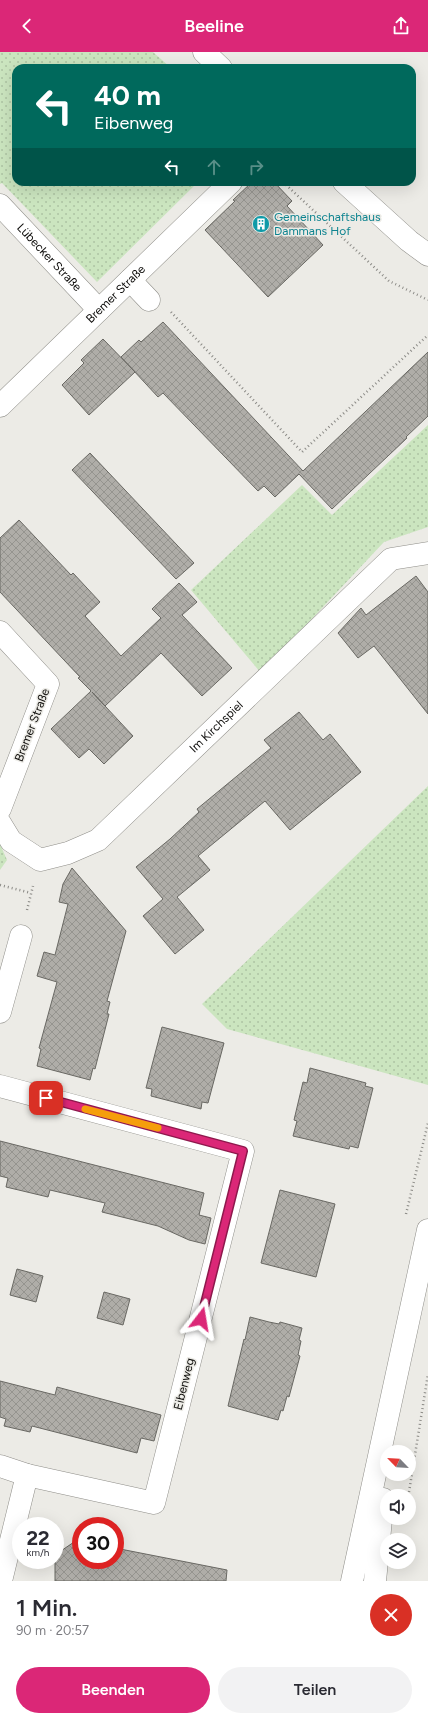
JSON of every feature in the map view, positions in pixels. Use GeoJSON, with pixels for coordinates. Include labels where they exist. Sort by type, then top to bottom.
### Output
{"type":"FeatureCollection","features":[{"type":"Feature","properties":{"kind":"street"},"geometry":{"type":"LineString","coordinates":[[204,52],[217,64]]}},
{"type":"Feature","properties":{"kind":"street","name":"Bremer Straße"},"geometry":{"type":"LineString","coordinates":[[0,406],[227,186]]}},
{"type":"Feature","properties":{"kind":"street"},"geometry":{"type":"LineString","coordinates":[[348,186],[409,241],[428,256]]}},
{"type":"Feature","properties":{"kind":"street","name":"Lübecker Straße"},"geometry":{"type":"LineString","coordinates":[[0,205],[99,310]]}},
{"type":"Feature","properties":{"kind":"street"},"geometry":{"type":"LineString","coordinates":[[130,280],[149,300]]}},
{"type":"Feature","properties":{"kind":"street","name":"Im Kirchspiel"},"geometry":{"type":"LineString","coordinates":[[40,860],[68,853],[98,840],[390,559],[428,553]]}},
{"type":"Feature","properties":{"kind":"street","name":"Bremer Straße"},"geometry":{"type":"LineString","coordinates":[[0,632],[48,684],[0,809]]}},
{"type":"Feature","properties":{"kind":"street"},"geometry":{"type":"LineString","coordinates":[[0,823],[11,841],[40,860]]}},
{"type":"Feature","properties":{"kind":"street"},"geometry":{"type":"LineString","coordinates":[[0,1012],[21,936]]}},
{"type":"Feature","properties":{"kind":"street","name":"Eibenweg"},"geometry":{"type":"LineString","coordinates":[[0,1086],[243,1151],[154,1503],[27,1475]]}},
{"type":"Feature","properties":{"kind":"street"},"geometry":{"type":"LineString","coordinates":[[352,1581],[428,1230]]}},
{"type":"Feature","properties":{"kind":"street"},"geometry":{"type":"LineString","coordinates":[[389,1445],[398,1372]]}},
{"type":"Feature","properties":{"kind":"street"},"geometry":{"type":"LineString","coordinates":[[0,1466],[27,1475],[1,1581]]}},
{"type":"Feature","properties":{"kind":"street"},"geometry":{"type":"LineString","coordinates":[[375,1581],[385,1481]]}},
{"type":"Feature","properties":{"kind":"path"},"geometry":{"type":"LineString","coordinates":[[287,186],[389,281],[428,300]]}},
{"type":"Feature","properties":{"kind":"path"},"geometry":{"type":"LineString","coordinates":[[149,300],[173,314],[302,452],[428,335]]}},
{"type":"Feature","properties":{"kind":"path"},"geometry":{"type":"LineString","coordinates":[[21,936],[40,860]]}},
{"type":"Feature","properties":{"kind":"path"},"geometry":{"type":"LineString","coordinates":[[0,885],[31,893]]}},
{"type":"Feature","properties":{"kind":"path"},"geometry":{"type":"LineString","coordinates":[[409,1489],[428,1374]]}},
{"type":"Feature","properties":{"kind":"green space"},"geometry":{"type":"Polygon","coordinates":[[[0,52],[153,52],[166,64],[12,64],[12,186],[194,186],[97,282],[2,183],[0,184],[0,52]]]}},
{"type":"Feature","properties":{"kind":"green space"},"geometry":{"type":"Polygon","coordinates":[[[428,425],[428,527],[384,542],[261,673],[191,590],[302,485],[332,515],[428,425]]]}},
{"type":"Feature","properties":{"kind":"green space"},"geometry":{"type":"Polygon","coordinates":[[[428,786],[428,1085],[227,1029],[202,1004],[428,786]]]}},
{"type":"Feature","properties":{"kind":"green space"},"geometry":{"type":"Polygon","coordinates":[[[0,844],[7,860],[0,870],[0,844]]]}},
{"type":"Feature","properties":{"kind":"building","name":"Gemeinschaftshaus Dammans Hof"},"geometry":{"type":"Polygon","coordinates":[[[248,186],[278,186],[292,201],[287,206],[323,245],[268,297],[205,230],[235,201],[233,200],[248,186]]]}},
{"type":"Feature","properties":{"kind":"building"},"geometry":{"type":"Polygon","coordinates":[[[163,322],[303,471],[428,352],[428,416],[332,509],[299,474],[275,497],[264,486],[258,491],[163,393],[158,397],[121,357],[139,340],[141,342],[163,322]]]}},
{"type":"Feature","properties":{"kind":"building"},"geometry":{"type":"Polygon","coordinates":[[[103,339],[135,372],[89,415],[62,385],[84,363],[81,360],[103,339]]]}},
{"type":"Feature","properties":{"kind":"building"},"geometry":{"type":"Polygon","coordinates":[[[90,453],[194,563],[176,579],[72,470],[90,453]]]}},
{"type":"Feature","properties":{"kind":"building"},"geometry":{"type":"Polygon","coordinates":[[[19,520],[71,575],[73,573],[100,602],[85,616],[121,656],[161,618],[152,609],[179,583],[197,602],[182,615],[232,668],[202,696],[161,653],[105,706],[133,736],[104,764],[89,749],[79,758],[51,729],[91,691],[78,678],[80,677],[0,592],[0,538],[19,520]]]}},
{"type":"Feature","properties":{"kind":"building"},"geometry":{"type":"Polygon","coordinates":[[[416,576],[428,592],[428,714],[374,646],[358,658],[338,633],[361,608],[366,615],[416,576]]]}},
{"type":"Feature","properties":{"kind":"building"},"geometry":{"type":"Polygon","coordinates":[[[299,712],[323,740],[330,734],[361,772],[290,830],[265,801],[198,856],[210,870],[177,897],[204,930],[175,954],[143,916],[163,899],[136,867],[170,839],[199,812],[197,809],[271,748],[264,740],[299,712]]]}},
{"type":"Feature","properties":{"kind":"building"},"geometry":{"type":"Polygon","coordinates":[[[72,868],[126,931],[107,1001],[110,1002],[107,1014],[109,1014],[95,1069],[93,1068],[90,1080],[37,1066],[41,1049],[39,1048],[57,982],[37,976],[44,952],[55,955],[68,904],[59,902],[63,884],[72,868]]]}},
{"type":"Feature","properties":{"kind":"building"},"geometry":{"type":"Polygon","coordinates":[[[162,1027],[224,1043],[208,1103],[202,1102],[201,1109],[151,1096],[152,1089],[146,1088],[162,1027]]]}},
{"type":"Feature","properties":{"kind":"building"},"geometry":{"type":"Polygon","coordinates":[[[310,1068],[366,1083],[365,1086],[373,1088],[358,1148],[350,1146],[349,1149],[293,1136],[297,1121],[294,1120],[303,1082],[307,1083],[310,1068]]]}},
{"type":"Feature","properties":{"kind":"building"},"geometry":{"type":"Polygon","coordinates":[[[0,1141],[204,1193],[199,1215],[211,1218],[205,1244],[189,1240],[158,1226],[102,1212],[105,1203],[50,1190],[48,1197],[6,1187],[8,1178],[0,1176],[0,1141]]]}},
{"type":"Feature","properties":{"kind":"building"},"geometry":{"type":"Polygon","coordinates":[[[280,1190],[335,1204],[316,1277],[261,1263],[280,1190]]]}},
{"type":"Feature","properties":{"kind":"building"},"geometry":{"type":"Polygon","coordinates":[[[17,1269],[43,1276],[36,1302],[10,1295],[17,1269]]]}},
{"type":"Feature","properties":{"kind":"building"},"geometry":{"type":"Polygon","coordinates":[[[104,1292],[130,1299],[123,1325],[97,1318],[104,1292]]]}},
{"type":"Feature","properties":{"kind":"building"},"geometry":{"type":"Polygon","coordinates":[[[250,1317],[279,1324],[280,1322],[302,1328],[299,1340],[301,1341],[298,1355],[300,1356],[289,1397],[287,1396],[283,1411],[281,1410],[278,1420],[228,1406],[250,1317]]]}},
{"type":"Feature","properties":{"kind":"building"},"geometry":{"type":"Polygon","coordinates":[[[0,1381],[55,1395],[57,1387],[161,1415],[154,1441],[141,1438],[137,1453],[32,1426],[30,1432],[4,1426],[6,1419],[0,1417],[0,1381]]]}},
{"type":"Feature","properties":{"kind":"building"},"geometry":{"type":"Polygon","coordinates":[[[72,1543],[72,1569],[124,1569],[124,1550],[227,1570],[226,1581],[55,1581],[55,1569],[64,1569],[64,1549],[72,1543]]]}},
{"type":"Feature","properties":{"kind":"slow traffic"},"geometry":{"type":"LineString","coordinates":[[85,1109],[158,1128]]}},
{"type":"Feature","properties":{"kind":"place","name":"Gemeinschaftshaus Dammans Hof"},"geometry":{"type":"Point","coordinates":[261,224]}},
{"type":"Feature","properties":{"kind":"route"},"geometry":{"type":"LineString","coordinates":[[46,1098],[243,1151],[201,1319]]}}]}
